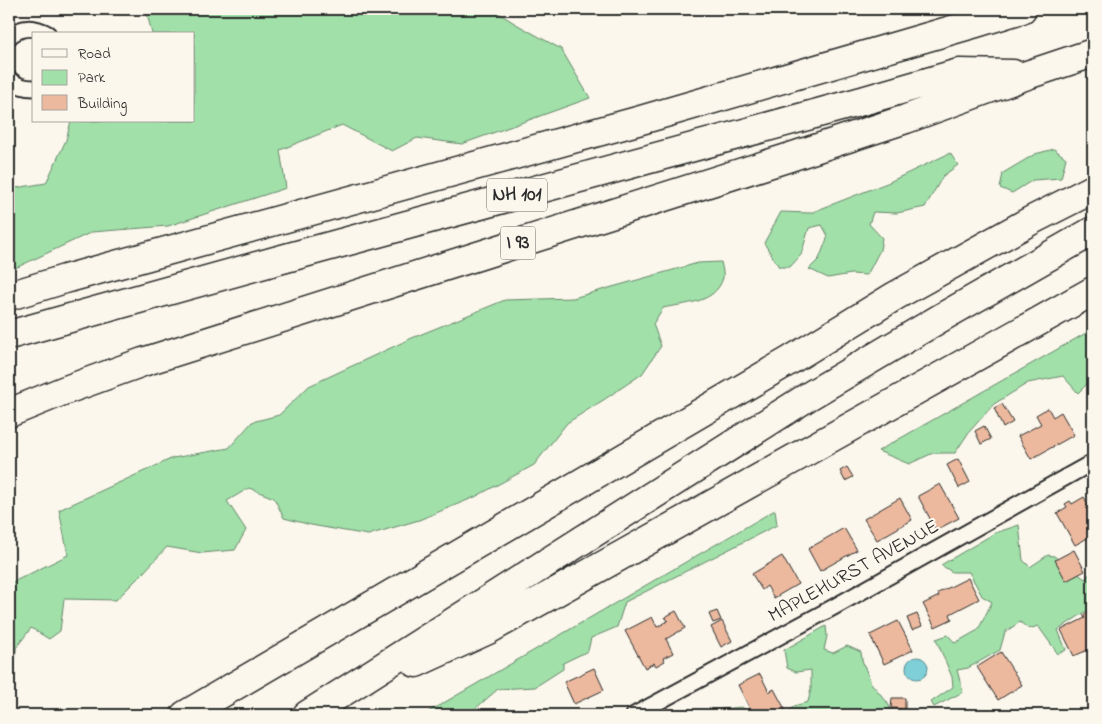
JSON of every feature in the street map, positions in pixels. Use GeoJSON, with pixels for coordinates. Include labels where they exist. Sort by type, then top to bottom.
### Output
{"type":"FeatureCollection","features":[{"type":"Feature","properties":{"kind":"highway"},"geometry":{"type":"LineString","coordinates":[[9,296],[650,118],[1022,9]]}},
{"type":"Feature","properties":{"kind":"highway","name":"I 93"},"geometry":{"type":"LineString","coordinates":[[9,413],[143,362],[784,159],[906,119],[1093,53]]}},
{"type":"Feature","properties":{"kind":"highway","name":"NH 101"},"geometry":{"type":"LineString","coordinates":[[9,335],[960,72],[1027,75]]}},
{"type":"Feature","properties":{"kind":"highway"},"geometry":{"type":"LineString","coordinates":[[185,715],[789,361],[895,296],[1093,188]]}},
{"type":"Feature","properties":{"kind":"highway"},"geometry":{"type":"LineString","coordinates":[[312,712],[809,396],[1093,231]]}},
{"type":"Feature","properties":{"kind":"highway"},"geometry":{"type":"LineString","coordinates":[[312,712],[488,630],[1093,292]]}},
{"type":"Feature","properties":{"kind":"street"},"geometry":{"type":"LineString","coordinates":[[9,37],[19,30],[30,27],[45,32]]}},
{"type":"Feature","properties":{"kind":"street"},"geometry":{"type":"LineString","coordinates":[[9,79],[24,88],[32,88]]}},
{"type":"Feature","properties":{"kind":"street","name":"MAPLEHURST AVENUE"},"geometry":{"type":"LineString","coordinates":[[634,715],[1093,462]]}},
{"type":"Feature","properties":{"kind":"green space"},"geometry":{"type":"Polygon","coordinates":[[[146,9],[492,9],[561,49],[590,98],[462,144],[417,138],[392,151],[342,125],[280,150],[286,188],[168,226],[92,232],[9,271],[9,189],[46,183],[66,140],[71,122],[195,122],[195,32],[152,32],[146,9]]]}},
{"type":"Feature","properties":{"kind":"green space"},"geometry":{"type":"Polygon","coordinates":[[[1054,149],[1066,158],[1061,178],[1033,180],[1012,193],[1000,188],[1003,173],[1035,154],[1054,149]]]}},
{"type":"Feature","properties":{"kind":"green space"},"geometry":{"type":"Polygon","coordinates":[[[950,153],[958,165],[943,176],[925,207],[897,213],[873,212],[869,224],[882,238],[880,250],[867,275],[851,274],[828,278],[809,269],[819,259],[828,236],[822,225],[809,228],[801,255],[790,267],[779,267],[764,243],[781,212],[810,213],[887,183],[950,153]]]}},
{"type":"Feature","properties":{"kind":"green space"},"geometry":{"type":"Polygon","coordinates":[[[721,262],[723,278],[719,287],[713,293],[698,301],[663,308],[653,324],[661,346],[642,374],[567,423],[534,465],[475,497],[419,520],[368,535],[311,525],[284,518],[274,498],[249,488],[227,501],[246,530],[235,550],[202,553],[167,547],[116,600],[64,599],[60,631],[49,639],[31,628],[16,648],[14,688],[9,687],[9,584],[68,555],[59,510],[173,458],[229,448],[252,422],[279,415],[309,386],[412,338],[505,300],[573,298],[698,263],[721,262]]]}},
{"type":"Feature","properties":{"kind":"green space"},"geometry":{"type":"Polygon","coordinates":[[[1093,329],[1093,378],[1078,393],[1063,376],[1028,383],[994,404],[969,432],[955,453],[933,453],[909,464],[878,451],[1093,329]]]}},
{"type":"Feature","properties":{"kind":"green space"},"geometry":{"type":"Polygon","coordinates":[[[775,510],[777,525],[625,602],[617,627],[591,638],[588,651],[563,663],[563,669],[535,687],[498,689],[468,715],[423,715],[775,510]]]}},
{"type":"Feature","properties":{"kind":"green space"},"geometry":{"type":"Polygon","coordinates":[[[1019,525],[1023,560],[1030,567],[1048,555],[1054,556],[1085,579],[1093,570],[1093,607],[1058,630],[1066,650],[1058,654],[1038,626],[1029,629],[1020,622],[1005,632],[1000,650],[968,668],[957,670],[963,692],[934,707],[931,702],[953,687],[952,677],[936,639],[948,635],[955,643],[978,630],[992,602],[982,596],[969,572],[952,572],[941,565],[995,533],[1019,525]]]}},
{"type":"Feature","properties":{"kind":"green space"},"geometry":{"type":"Polygon","coordinates":[[[826,626],[827,636],[824,650],[833,653],[847,646],[861,652],[862,660],[871,683],[887,702],[892,712],[887,715],[780,715],[789,711],[794,706],[808,702],[811,689],[811,670],[796,672],[787,668],[784,650],[826,626]]]}},
{"type":"Feature","properties":{"kind":"green space"},"geometry":{"type":"Polygon","coordinates":[[[742,707],[751,715],[723,715],[721,709],[742,707]]]}},
{"type":"Feature","properties":{"kind":"water"},"geometry":{"type":"Polygon","coordinates":[[[917,657],[925,660],[928,668],[925,676],[917,679],[909,676],[906,668],[909,660],[917,657]]]}},
{"type":"Feature","properties":{"kind":"building"},"geometry":{"type":"Polygon","coordinates":[[[1002,404],[1013,422],[1003,428],[994,408],[1002,404]]]}},
{"type":"Feature","properties":{"kind":"building"},"geometry":{"type":"Polygon","coordinates":[[[1048,408],[1053,417],[1061,412],[1074,435],[1031,459],[1018,436],[1041,424],[1036,415],[1048,408]]]}},
{"type":"Feature","properties":{"kind":"building"},"geometry":{"type":"Polygon","coordinates":[[[984,426],[991,439],[981,444],[975,431],[984,426]]]}},
{"type":"Feature","properties":{"kind":"building"},"geometry":{"type":"Polygon","coordinates":[[[958,459],[970,482],[959,488],[947,465],[958,459]]]}},
{"type":"Feature","properties":{"kind":"building"},"geometry":{"type":"Polygon","coordinates":[[[847,467],[853,477],[845,481],[840,471],[847,467]]]}},
{"type":"Feature","properties":{"kind":"building"},"geometry":{"type":"Polygon","coordinates":[[[940,484],[959,518],[936,530],[918,496],[940,484]]]}},
{"type":"Feature","properties":{"kind":"building"},"geometry":{"type":"Polygon","coordinates":[[[1084,497],[1093,514],[1093,535],[1075,545],[1057,513],[1067,507],[1065,504],[1070,501],[1072,504],[1084,497]]]}},
{"type":"Feature","properties":{"kind":"building"},"geometry":{"type":"Polygon","coordinates":[[[900,498],[912,520],[877,540],[864,519],[900,498]]]}},
{"type":"Feature","properties":{"kind":"building"},"geometry":{"type":"Polygon","coordinates":[[[844,528],[857,550],[820,571],[808,549],[844,528]]]}},
{"type":"Feature","properties":{"kind":"building"},"geometry":{"type":"Polygon","coordinates":[[[1074,550],[1085,571],[1066,581],[1055,560],[1074,550]]]}},
{"type":"Feature","properties":{"kind":"building"},"geometry":{"type":"Polygon","coordinates":[[[782,556],[798,584],[774,598],[767,586],[762,590],[752,574],[782,556]]]}},
{"type":"Feature","properties":{"kind":"building"},"geometry":{"type":"Polygon","coordinates":[[[968,578],[979,599],[950,614],[952,619],[935,627],[923,604],[939,596],[938,593],[968,578]]]}},
{"type":"Feature","properties":{"kind":"building"},"geometry":{"type":"Polygon","coordinates":[[[1093,610],[1093,653],[1090,649],[1074,656],[1061,630],[1085,618],[1083,615],[1093,610]]]}},
{"type":"Feature","properties":{"kind":"building"},"geometry":{"type":"Polygon","coordinates":[[[676,611],[685,628],[666,639],[673,653],[663,658],[665,661],[656,666],[654,663],[645,668],[625,631],[652,617],[657,627],[668,621],[665,617],[676,611]]]}},
{"type":"Feature","properties":{"kind":"building"},"geometry":{"type":"Polygon","coordinates":[[[717,611],[721,620],[713,623],[709,614],[717,611]]]}},
{"type":"Feature","properties":{"kind":"building"},"geometry":{"type":"Polygon","coordinates":[[[917,614],[922,626],[912,630],[907,618],[917,614]]]}},
{"type":"Feature","properties":{"kind":"building"},"geometry":{"type":"Polygon","coordinates":[[[722,621],[732,641],[721,647],[711,627],[722,621]]]}},
{"type":"Feature","properties":{"kind":"building"},"geometry":{"type":"Polygon","coordinates":[[[898,621],[913,650],[884,664],[870,635],[898,621]]]}},
{"type":"Feature","properties":{"kind":"building"},"geometry":{"type":"Polygon","coordinates":[[[1001,652],[1022,685],[998,700],[977,667],[1001,652]]]}},
{"type":"Feature","properties":{"kind":"building"},"geometry":{"type":"Polygon","coordinates":[[[594,668],[604,690],[574,704],[564,682],[594,668]]]}},
{"type":"Feature","properties":{"kind":"building"},"geometry":{"type":"Polygon","coordinates":[[[760,674],[769,692],[774,689],[786,711],[778,715],[753,715],[738,685],[760,674]]]}},
{"type":"Feature","properties":{"kind":"building"},"geometry":{"type":"Polygon","coordinates":[[[892,698],[905,698],[905,709],[891,708],[892,698]]]}}]}
